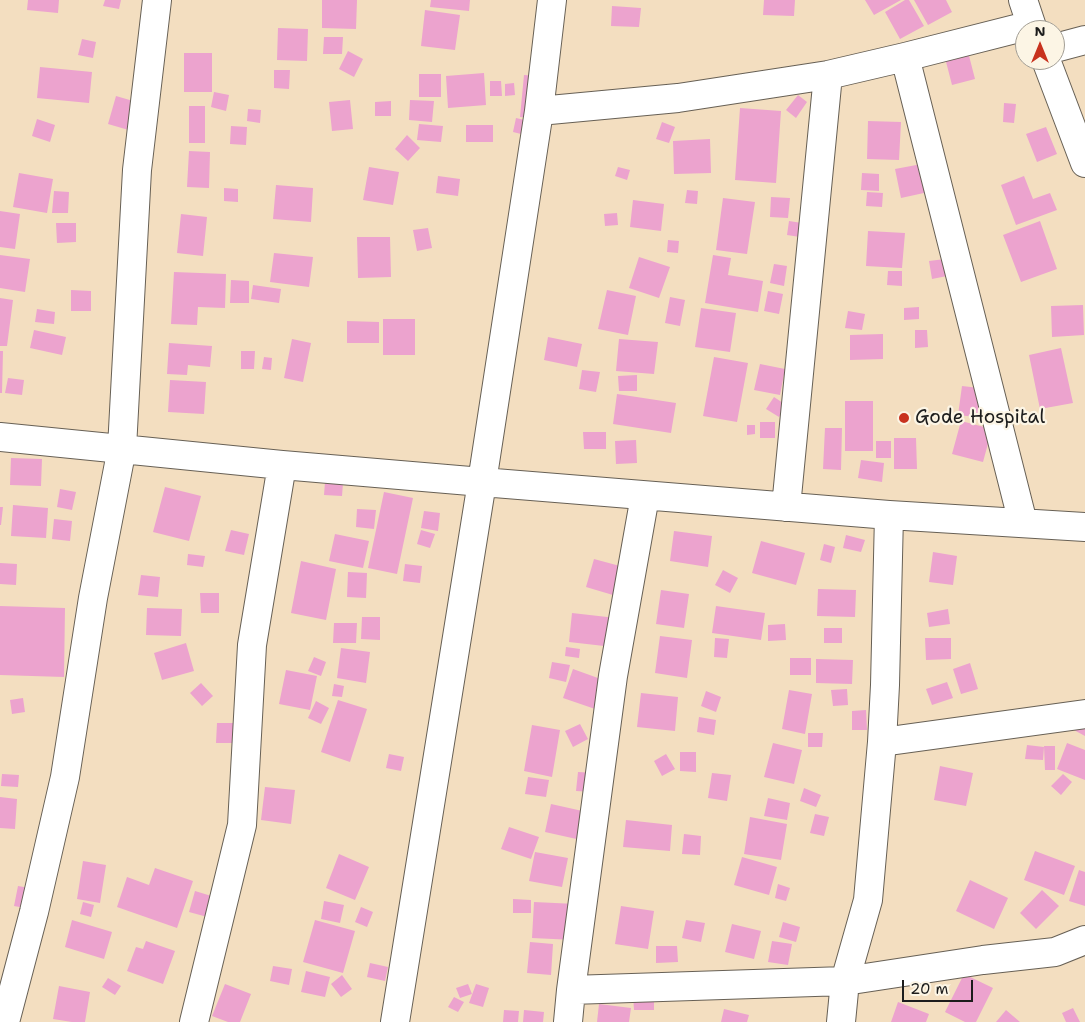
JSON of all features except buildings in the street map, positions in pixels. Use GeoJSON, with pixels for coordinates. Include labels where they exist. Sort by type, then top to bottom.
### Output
{"type":"FeatureCollection","features":[{"type":"Feature","properties":{"kind":"street"},"geometry":{"type":"LineString","coordinates":[[5,1022],[34,912],[65,777],[93,598],[122,448],[137,170],[157,0]]}},
{"type":"Feature","properties":{"kind":"street"},"geometry":{"type":"LineString","coordinates":[[395,1022],[482,482],[539,111],[552,0]]}},
{"type":"Feature","properties":{"kind":"street"},"geometry":{"type":"LineString","coordinates":[[539,111],[678,98],[828,75],[905,57],[1029,18]]}},
{"type":"Feature","properties":{"kind":"street"},"geometry":{"type":"LineString","coordinates":[[1065,45],[1085,40]]}},
{"type":"Feature","properties":{"kind":"street"},"geometry":{"type":"LineString","coordinates":[[905,57],[1023,523]]}},
{"type":"Feature","properties":{"kind":"street"},"geometry":{"type":"LineString","coordinates":[[1050,70],[1085,163]]}},
{"type":"Feature","properties":{"kind":"street"},"geometry":{"type":"LineString","coordinates":[[786,507],[828,75]]}},
{"type":"Feature","properties":{"kind":"street"},"geometry":{"type":"LineString","coordinates":[[0,436],[282,465],[644,496],[889,515],[1085,526]]}},
{"type":"Feature","properties":{"kind":"street"},"geometry":{"type":"LineString","coordinates":[[194,1022],[242,825],[252,645],[282,465]]}},
{"type":"Feature","properties":{"kind":"street"},"geometry":{"type":"LineString","coordinates":[[568,1022],[613,676],[644,496]]}},
{"type":"Feature","properties":{"kind":"street"},"geometry":{"type":"LineString","coordinates":[[841,1022],[845,981],[868,900],[886,685],[889,515]]}},
{"type":"Feature","properties":{"kind":"street"},"geometry":{"type":"LineString","coordinates":[[882,742],[1085,714]]}},
{"type":"Feature","properties":{"kind":"street"},"geometry":{"type":"LineString","coordinates":[[571,990],[845,981],[983,960],[1055,952],[1085,940]]}},
{"type":"Feature","properties":{"kind":"place","name":"Gode Hospital"},"geometry":{"type":"Point","coordinates":[904,418]}}]}
